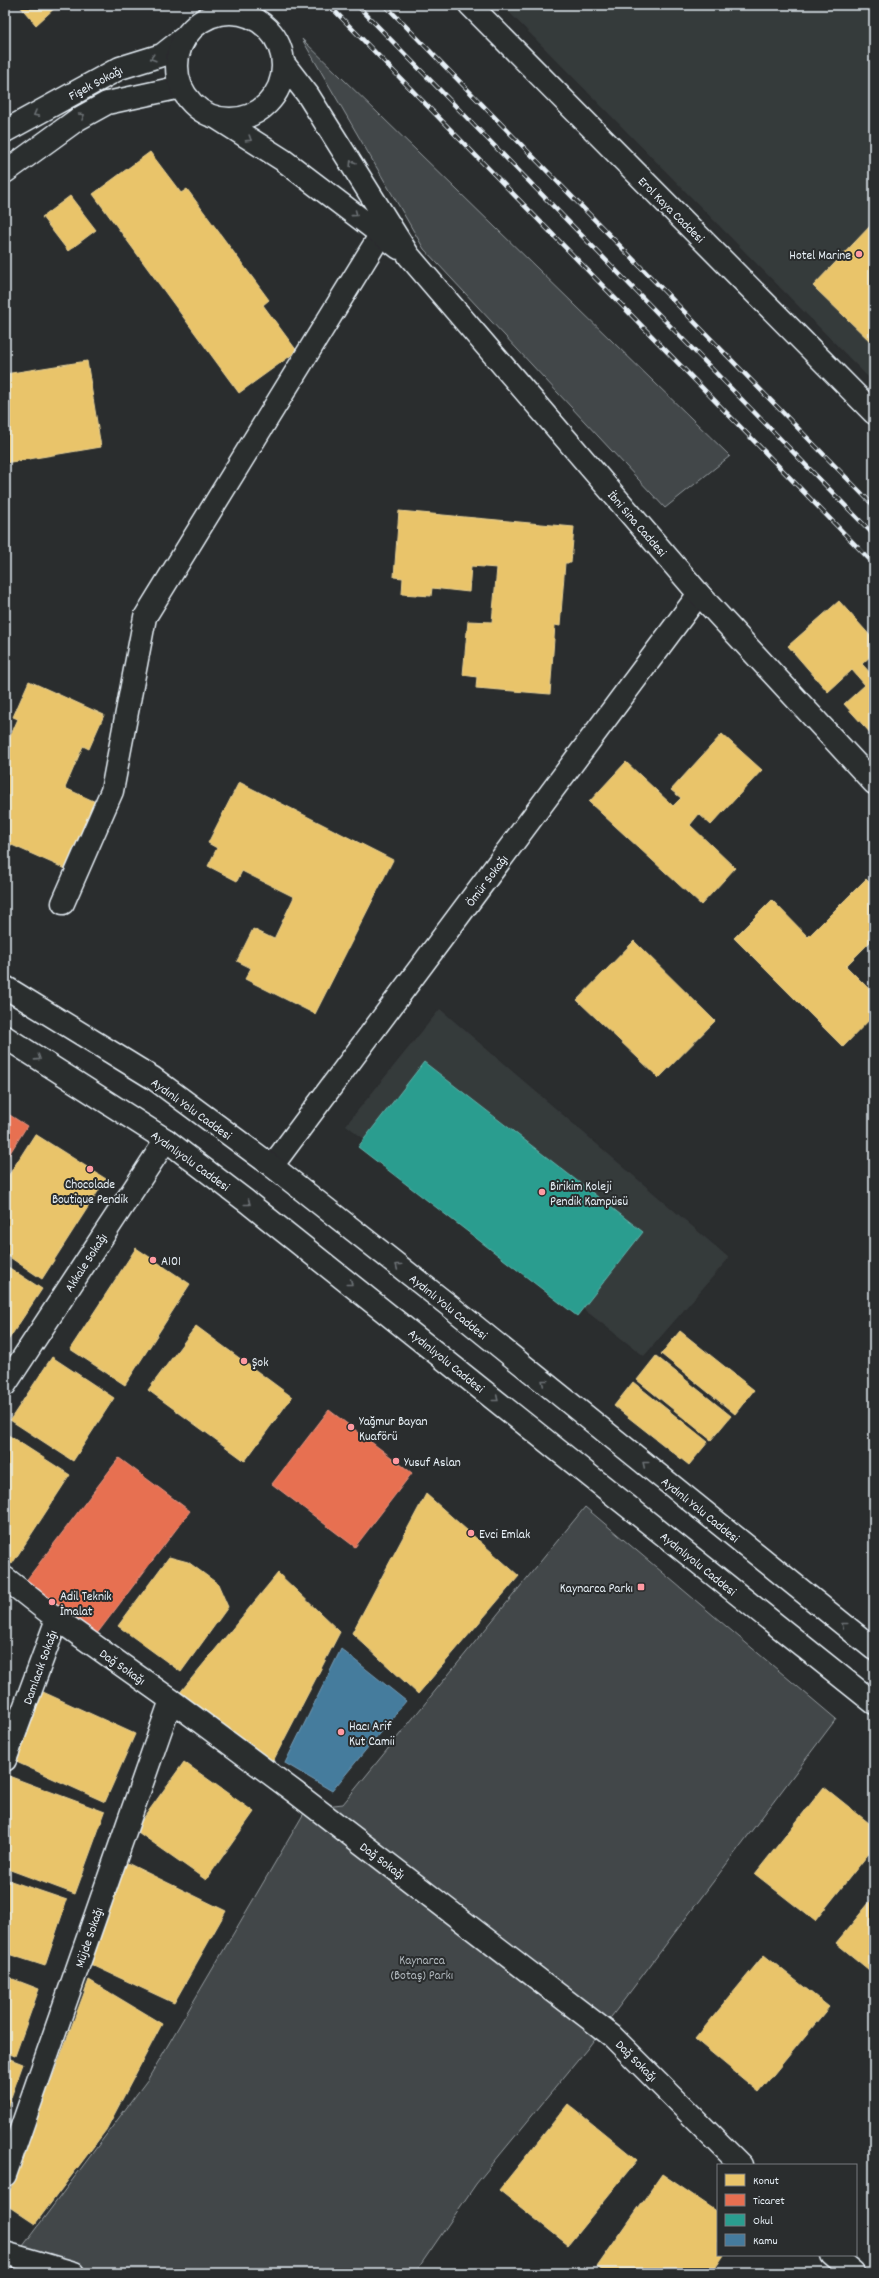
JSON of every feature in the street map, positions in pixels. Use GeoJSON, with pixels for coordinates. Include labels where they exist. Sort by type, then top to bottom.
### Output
{"type":"FeatureCollection","features":[{"type":"Feature","properties":{"kind":"street","name":"Erol Kaya Caddesi"},"geometry":{"type":"LineString","coordinates":[[470,5],[874,413]]}},
{"type":"Feature","properties":{"kind":"street"},"geometry":{"type":"LineString","coordinates":[[216,118],[233,120],[249,117],[264,108],[275,96],[282,80],[284,64],[280,48],[273,35],[263,24],[245,11],[221,14],[193,22],[178,53],[177,70],[181,87],[189,100],[201,112],[216,118],[283,160],[409,256]]}},
{"type":"Feature","properties":{"kind":"street","name":"Fişek Sokağı"},"geometry":{"type":"LineString","coordinates":[[5,131],[120,68],[162,55],[193,22]]}},
{"type":"Feature","properties":{"kind":"street"},"geometry":{"type":"LineString","coordinates":[[284,64],[308,95],[409,256]]}},
{"type":"Feature","properties":{"kind":"street","name":"Fişek Sokağı"},"geometry":{"type":"LineString","coordinates":[[5,172],[78,119],[107,103],[181,87]]}},
{"type":"Feature","properties":{"kind":"street"},"geometry":{"type":"LineString","coordinates":[[63,903],[112,791],[145,617],[381,234]]}},
{"type":"Feature","properties":{"kind":"street","name":"İbni Sina Caddesi"},"geometry":{"type":"LineString","coordinates":[[409,256],[699,594],[874,783]]}},
{"type":"Feature","properties":{"kind":"street","name":"Ömür Sokağı"},"geometry":{"type":"LineString","coordinates":[[272,1166],[699,594]]}},
{"type":"Feature","properties":{"kind":"street","name":"Aydınlı Yolu Caddesi"},"geometry":{"type":"LineString","coordinates":[[5,987],[153,1078],[272,1166],[444,1302],[874,1649]]}},
{"type":"Feature","properties":{"kind":"street","name":"Aydınlıyolu Caddesi"},"geometry":{"type":"LineString","coordinates":[[5,1037],[166,1140],[420,1339],[874,1702]]}},
{"type":"Feature","properties":{"kind":"street","name":"Akkale Sokağı"},"geometry":{"type":"LineString","coordinates":[[5,1385],[166,1140]]}},
{"type":"Feature","properties":{"kind":"street","name":"Dağ Sokağı"},"geometry":{"type":"LineString","coordinates":[[5,1578],[57,1619],[171,1700],[296,1793],[612,2036],[740,2164]]}},
{"type":"Feature","properties":{"kind":"street","name":"Damlacık Sokağı"},"geometry":{"type":"LineString","coordinates":[[6,1756],[57,1619]]}},
{"type":"Feature","properties":{"kind":"street","name":"Müjde Sokağı"},"geometry":{"type":"LineString","coordinates":[[5,2174],[171,1700]]}},
{"type":"Feature","properties":{"kind":"street"},"geometry":{"type":"LineString","coordinates":[[5,2253],[74,2273]]}},
{"type":"Feature","properties":{"kind":"street"},"geometry":{"type":"LineString","coordinates":[[833,2256],[853,2273]]}},
{"type":"Feature","properties":{"kind":"shaded area"},"geometry":{"type":"Polygon","coordinates":[[[502,5],[874,5],[874,383],[502,5]]]}},
{"type":"Feature","properties":{"kind":"shaded area","name":"Birikim Koleji Pendik Kampüsü"},"geometry":{"type":"Polygon","coordinates":[[[440,1009],[729,1258],[644,1356],[346,1125],[440,1009]]]}},
{"type":"Feature","properties":{"kind":"green space"},"geometry":{"type":"Polygon","coordinates":[[[302,39],[730,456],[665,508],[424,249],[302,39]]]}},
{"type":"Feature","properties":{"kind":"green space","name":"Kaynarca (Botaş) Parkı"},"geometry":{"type":"Polygon","coordinates":[[[585,1507],[836,1719],[587,2049],[476,2184],[415,2273],[5,2273],[5,2270],[148,2079],[307,1808],[343,1804],[585,1507]]]}},
{"type":"Feature","properties":{"kind":"building: Konut"},"geometry":{"type":"Polygon","coordinates":[[[19,5],[58,5],[36,25],[19,5]]]}},
{"type":"Feature","properties":{"kind":"building: Konut"},"geometry":{"type":"Polygon","coordinates":[[[150,152],[181,193],[187,189],[269,300],[263,305],[297,351],[239,393],[93,194],[150,152]]]}},
{"type":"Feature","properties":{"kind":"building: Konut"},"geometry":{"type":"Polygon","coordinates":[[[70,196],[96,230],[68,251],[42,217],[70,196]]]}},
{"type":"Feature","properties":{"kind":"building: Konut","name":"Hotel Marine"},"geometry":{"type":"Polygon","coordinates":[[[874,222],[874,345],[813,286],[874,222]]]}},
{"type":"Feature","properties":{"kind":"building: Konut"},"geometry":{"type":"Polygon","coordinates":[[[87,361],[101,447],[5,463],[5,374],[87,361]]]}},
{"type":"Feature","properties":{"kind":"building: Konut"},"geometry":{"type":"Polygon","coordinates":[[[399,511],[574,527],[571,563],[565,563],[560,626],[555,625],[550,694],[476,688],[477,677],[463,675],[468,621],[492,622],[497,568],[471,566],[469,592],[432,588],[431,596],[402,594],[403,578],[394,577],[399,511]]]}},
{"type":"Feature","properties":{"kind":"building: Konut"},"geometry":{"type":"Polygon","coordinates":[[[839,601],[874,640],[874,653],[862,664],[874,677],[874,737],[844,704],[865,685],[852,670],[828,692],[788,646],[839,601]]]}},
{"type":"Feature","properties":{"kind":"building: Konut"},"geometry":{"type":"Polygon","coordinates":[[[29,681],[104,715],[89,749],[83,746],[65,788],[98,803],[68,870],[5,842],[5,748],[18,719],[13,717],[29,681]]]}},
{"type":"Feature","properties":{"kind":"building: Konut"},"geometry":{"type":"Polygon","coordinates":[[[722,734],[762,770],[711,825],[699,814],[690,825],[735,868],[701,905],[589,802],[626,762],[673,806],[681,798],[671,790],[722,734]]]}},
{"type":"Feature","properties":{"kind":"building: Konut"},"geometry":{"type":"Polygon","coordinates":[[[239,782],[393,860],[315,1014],[245,979],[251,968],[237,961],[253,929],[274,939],[294,897],[242,871],[237,881],[208,866],[217,848],[208,843],[239,782]]]}},
{"type":"Feature","properties":{"kind":"building: Konut"},"geometry":{"type":"Polygon","coordinates":[[[866,879],[874,887],[874,938],[846,966],[874,994],[874,1015],[843,1047],[734,938],[772,900],[808,937],[866,879]]]}},
{"type":"Feature","properties":{"kind":"building: Konut"},"geometry":{"type":"Polygon","coordinates":[[[634,941],[715,1021],[659,1078],[577,1000],[634,941]]]}},
{"type":"Feature","properties":{"kind":"building: Konut"},"geometry":{"type":"Polygon","coordinates":[[[35,1134],[106,1179],[42,1279],[5,1254],[5,1181],[35,1134]]]}},
{"type":"Feature","properties":{"kind":"building: Konut"},"geometry":{"type":"Polygon","coordinates":[[[136,1248],[190,1284],[125,1385],[70,1349],[136,1248]]]}},
{"type":"Feature","properties":{"kind":"building: Konut"},"geometry":{"type":"Polygon","coordinates":[[[5,1265],[42,1289],[5,1345],[5,1265]]]}},
{"type":"Feature","properties":{"kind":"building: Konut"},"geometry":{"type":"Polygon","coordinates":[[[196,1326],[292,1397],[245,1461],[148,1390],[196,1326]]]}},
{"type":"Feature","properties":{"kind":"building: Konut"},"geometry":{"type":"Polygon","coordinates":[[[680,1331],[754,1390],[735,1414],[661,1354],[680,1331]]]}},
{"type":"Feature","properties":{"kind":"building: Konut"},"geometry":{"type":"Polygon","coordinates":[[[656,1356],[731,1416],[711,1440],[637,1380],[656,1356]]]}},
{"type":"Feature","properties":{"kind":"building: Konut"},"geometry":{"type":"Polygon","coordinates":[[[52,1357],[114,1398],[73,1461],[10,1420],[52,1357]]]}},
{"type":"Feature","properties":{"kind":"building: Konut"},"geometry":{"type":"Polygon","coordinates":[[[633,1382],[708,1442],[689,1465],[614,1406],[633,1382]]]}},
{"type":"Feature","properties":{"kind":"building: Konut"},"geometry":{"type":"Polygon","coordinates":[[[5,1433],[70,1475],[12,1564],[5,1559],[5,1433]]]}},
{"type":"Feature","properties":{"kind":"building: Konut"},"geometry":{"type":"Polygon","coordinates":[[[426,1494],[519,1576],[418,1694],[352,1633],[426,1494]]]}},
{"type":"Feature","properties":{"kind":"building: Konut"},"geometry":{"type":"Polygon","coordinates":[[[169,1557],[188,1562],[218,1584],[228,1607],[181,1672],[118,1626],[169,1557]]]}},
{"type":"Feature","properties":{"kind":"building: Konut"},"geometry":{"type":"Polygon","coordinates":[[[278,1573],[340,1632],[271,1765],[178,1695],[278,1573]]]}},
{"type":"Feature","properties":{"kind":"building: Konut"},"geometry":{"type":"Polygon","coordinates":[[[43,1692],[135,1734],[105,1802],[12,1760],[43,1692]]]}},
{"type":"Feature","properties":{"kind":"building: Konut"},"geometry":{"type":"Polygon","coordinates":[[[184,1762],[254,1812],[206,1880],[135,1830],[184,1762]]]}},
{"type":"Feature","properties":{"kind":"building: Konut"},"geometry":{"type":"Polygon","coordinates":[[[6,1775],[105,1812],[75,1894],[5,1868],[6,1775]]]}},
{"type":"Feature","properties":{"kind":"building: Konut"},"geometry":{"type":"Polygon","coordinates":[[[824,1787],[874,1827],[874,1847],[815,1921],[755,1874],[824,1787]]]}},
{"type":"Feature","properties":{"kind":"building: Konut"},"geometry":{"type":"Polygon","coordinates":[[[125,1862],[226,1911],[174,2003],[88,1963],[125,1862]]]}},
{"type":"Feature","properties":{"kind":"building: Konut"},"geometry":{"type":"Polygon","coordinates":[[[5,1879],[67,1900],[45,1966],[5,1953],[5,1879]]]}},
{"type":"Feature","properties":{"kind":"building: Konut"},"geometry":{"type":"Polygon","coordinates":[[[874,1897],[874,1974],[836,1943],[874,1897]]]}},
{"type":"Feature","properties":{"kind":"building: Konut"},"geometry":{"type":"Polygon","coordinates":[[[764,1955],[829,2007],[759,2092],[695,2039],[764,1955]]]}},
{"type":"Feature","properties":{"kind":"building: Konut"},"geometry":{"type":"Polygon","coordinates":[[[5,1976],[39,1989],[15,2056],[5,2052],[5,1976]]]}},
{"type":"Feature","properties":{"kind":"building: Konut"},"geometry":{"type":"Polygon","coordinates":[[[89,1980],[162,2024],[106,2130],[35,2224],[5,2204],[89,1980]]]}},
{"type":"Feature","properties":{"kind":"building: Konut"},"geometry":{"type":"Polygon","coordinates":[[[5,2057],[23,2064],[5,2114],[5,2057]]]}},
{"type":"Feature","properties":{"kind":"building: Konut"},"geometry":{"type":"Polygon","coordinates":[[[568,2104],[637,2160],[568,2245],[499,2190],[568,2104]]]}},
{"type":"Feature","properties":{"kind":"building: Konut"},"geometry":{"type":"Polygon","coordinates":[[[662,2174],[717,2211],[717,2256],[723,2256],[712,2273],[606,2273],[597,2267],[662,2174]]]}},
{"type":"Feature","properties":{"kind":"building: Ticaret"},"geometry":{"type":"Polygon","coordinates":[[[5,1112],[27,1126],[5,1161],[5,1112]]]}},
{"type":"Feature","properties":{"kind":"building: Ticaret"},"geometry":{"type":"Polygon","coordinates":[[[329,1410],[412,1473],[355,1547],[272,1484],[329,1410]]]}},
{"type":"Feature","properties":{"kind":"building: Ticaret"},"geometry":{"type":"Polygon","coordinates":[[[119,1458],[190,1511],[96,1635],[25,1582],[119,1458]]]}},
{"type":"Feature","properties":{"kind":"building: Okul"},"geometry":{"type":"Polygon","coordinates":[[[424,1062],[643,1232],[577,1316],[358,1147],[424,1062]]]}},
{"type":"Feature","properties":{"kind":"building: Kamu","name":"Hacı Arif Kut Camii"},"geometry":{"type":"Polygon","coordinates":[[[341,1649],[406,1701],[332,1791],[285,1763],[341,1649]]]}},
{"type":"Feature","properties":{"kind":"railway"},"geometry":{"type":"LineString","coordinates":[[329,5],[874,564]]}},
{"type":"Feature","properties":{"kind":"railway"},"geometry":{"type":"LineString","coordinates":[[357,5],[874,535]]}},
{"type":"Feature","properties":{"kind":"railway"},"geometry":{"type":"LineString","coordinates":[[385,5],[874,506]]}},
{"type":"Feature","properties":{"kind":"place","name":"Hotel Marine"},"geometry":{"type":"Point","coordinates":[859,254]}},
{"type":"Feature","properties":{"kind":"place","name":"Chocolade Boutique Pendik"},"geometry":{"type":"Point","coordinates":[90,1169]}},
{"type":"Feature","properties":{"kind":"place","name":"Birikim Koleji Pendik Kampüsü"},"geometry":{"type":"Point","coordinates":[542,1192]}},
{"type":"Feature","properties":{"kind":"place","name":"A101"},"geometry":{"type":"Point","coordinates":[153,1260]}},
{"type":"Feature","properties":{"kind":"place","name":"Şok"},"geometry":{"type":"Point","coordinates":[244,1361]}},
{"type":"Feature","properties":{"kind":"place","name":"Yağmur Bayan Kuaförü"},"geometry":{"type":"Point","coordinates":[351,1427]}},
{"type":"Feature","properties":{"kind":"place","name":"Yusuf Aslan"},"geometry":{"type":"Point","coordinates":[396,1461]}},
{"type":"Feature","properties":{"kind":"place","name":"Evci Emlak"},"geometry":{"type":"Point","coordinates":[471,1533]}},
{"type":"Feature","properties":{"kind":"place","name":"Kaynarca Parkı"},"geometry":{"type":"Point","coordinates":[641,1587]}},
{"type":"Feature","properties":{"kind":"place","name":"Adil Teknik İmalat"},"geometry":{"type":"Point","coordinates":[52,1602]}},
{"type":"Feature","properties":{"kind":"place","name":"Hacı Arif Kut Camii"},"geometry":{"type":"Point","coordinates":[341,1732]}}]}
